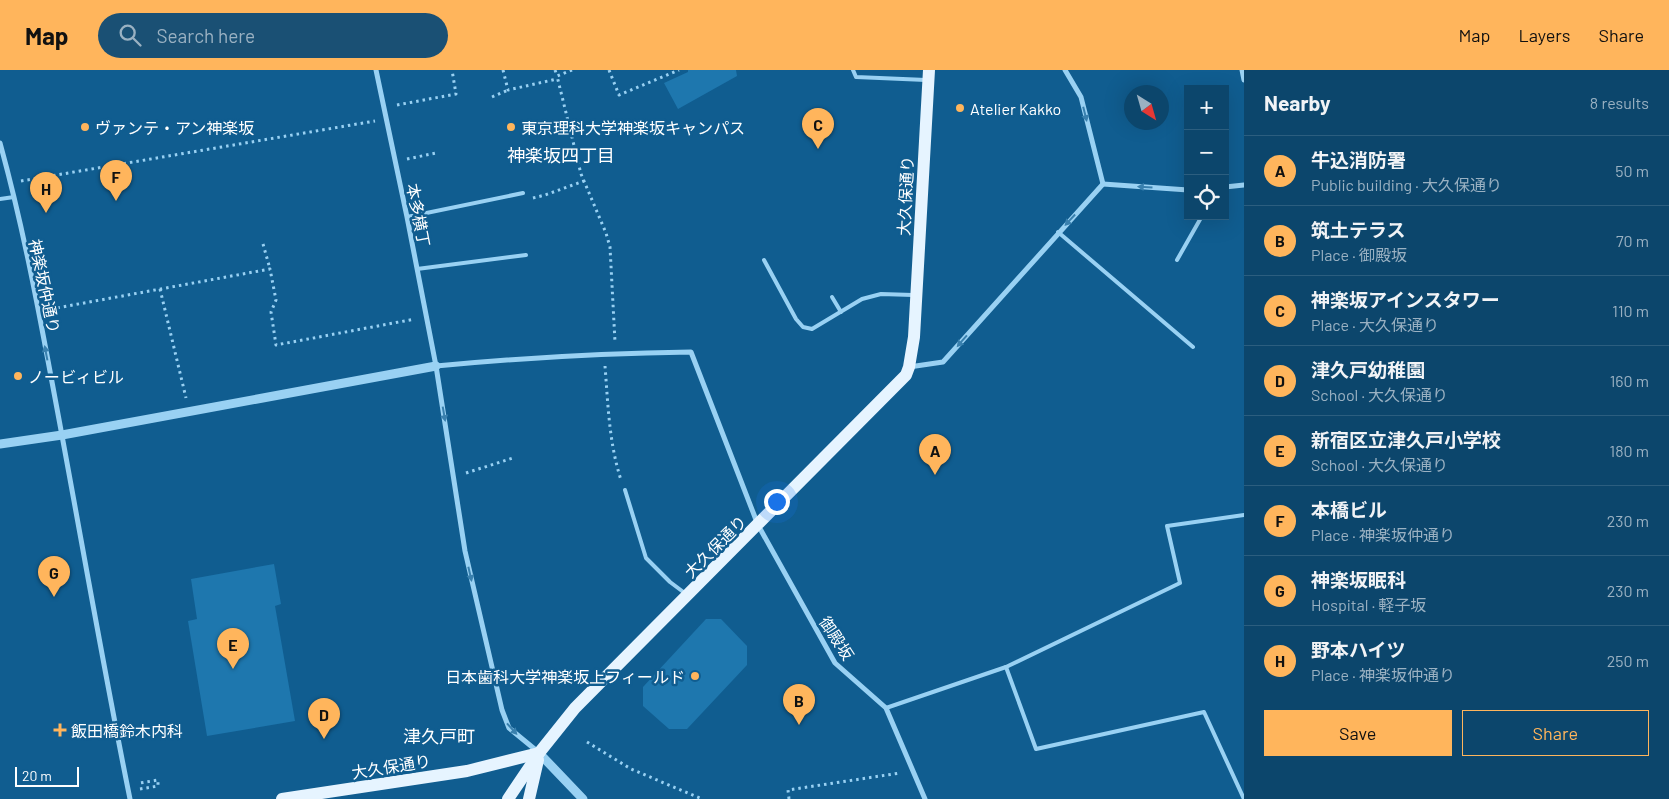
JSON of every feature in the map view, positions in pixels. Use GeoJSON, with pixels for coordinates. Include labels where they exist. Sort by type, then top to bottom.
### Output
{"type":"FeatureCollection","features":[{"type":"Feature","properties":{"kind":"main road","name":"大久保通り"},"geometry":{"type":"LineString","coordinates":[[282,799],[467,771],[539,753],[575,708],[900,382],[906,375],[909,367],[914,337],[928,75]]}},
{"type":"Feature","properties":{"kind":"main road"},"geometry":{"type":"LineString","coordinates":[[508,799],[539,753]]}},
{"type":"Feature","properties":{"kind":"main road"},"geometry":{"type":"LineString","coordinates":[[529,799],[539,753]]}},
{"type":"Feature","properties":{"kind":"street","name":"本多横丁"},"geometry":{"type":"LineString","coordinates":[[376,70],[436,366],[465,551],[502,710],[509,728],[539,753]]}},
{"type":"Feature","properties":{"kind":"street"},"geometry":{"type":"LineString","coordinates":[[1065,70],[1081,97],[1103,184]]}},
{"type":"Feature","properties":{"kind":"street"},"geometry":{"type":"LineString","coordinates":[[1242,70],[1244,80]]}},
{"type":"Feature","properties":{"kind":"street","name":"神楽坂仲通り"},"geometry":{"type":"LineString","coordinates":[[0,143],[14,197],[38,312],[130,799]]}},
{"type":"Feature","properties":{"kind":"street"},"geometry":{"type":"LineString","coordinates":[[1103,184],[1184,190]]}},
{"type":"Feature","properties":{"kind":"street"},"geometry":{"type":"LineString","coordinates":[[909,367],[943,362],[1103,184]]}},
{"type":"Feature","properties":{"kind":"street"},"geometry":{"type":"LineString","coordinates":[[1229,187],[1244,185]]}},
{"type":"Feature","properties":{"kind":"street","name":"御殿坂"},"geometry":{"type":"LineString","coordinates":[[616,353],[691,352],[758,525],[782,570],[835,664],[886,708]]}},
{"type":"Feature","properties":{"kind":"street"},"geometry":{"type":"LineString","coordinates":[[0,444],[62,436],[436,366],[531,357],[616,353]]}},
{"type":"Feature","properties":{"kind":"street"},"geometry":{"type":"LineString","coordinates":[[886,708],[924,799]]}},
{"type":"Feature","properties":{"kind":"street"},"geometry":{"type":"LineString","coordinates":[[539,753],[583,799]]}},
{"type":"Feature","properties":{"kind":"lane"},"geometry":{"type":"LineString","coordinates":[[853,70],[856,77],[928,75]]}},
{"type":"Feature","properties":{"kind":"lane"},"geometry":{"type":"LineString","coordinates":[[407,218],[523,193]]}},
{"type":"Feature","properties":{"kind":"lane"},"geometry":{"type":"LineString","coordinates":[[0,199],[14,197]]}},
{"type":"Feature","properties":{"kind":"lane"},"geometry":{"type":"LineString","coordinates":[[1177,260],[1200,220]]}},
{"type":"Feature","properties":{"kind":"lane"},"geometry":{"type":"LineString","coordinates":[[1058,232],[1193,347]]}},
{"type":"Feature","properties":{"kind":"lane"},"geometry":{"type":"LineString","coordinates":[[417,269],[526,255]]}},
{"type":"Feature","properties":{"kind":"lane"},"geometry":{"type":"LineString","coordinates":[[764,260],[796,319],[803,327],[812,329],[862,299],[881,294],[916,295]]}},
{"type":"Feature","properties":{"kind":"lane"},"geometry":{"type":"LineString","coordinates":[[832,297],[841,312]]}},
{"type":"Feature","properties":{"kind":"lane"},"geometry":{"type":"LineString","coordinates":[[624,490],[646,558],[670,582],[688,595]]}},
{"type":"Feature","properties":{"kind":"lane"},"geometry":{"type":"LineString","coordinates":[[886,708],[1006,667],[1180,583],[1167,526],[1244,515]]}},
{"type":"Feature","properties":{"kind":"lane"},"geometry":{"type":"LineString","coordinates":[[1006,667],[1036,749],[1204,712],[1244,799]]}},
{"type":"Feature","properties":{"kind":"path"},"geometry":{"type":"LineString","coordinates":[[383,107],[456,94],[452,70]]}},
{"type":"Feature","properties":{"kind":"path"},"geometry":{"type":"LineString","coordinates":[[503,70],[508,90]]}},
{"type":"Feature","properties":{"kind":"path"},"geometry":{"type":"LineString","coordinates":[[555,70],[584,181],[610,247],[616,353]]}},
{"type":"Feature","properties":{"kind":"path"},"geometry":{"type":"LineString","coordinates":[[492,98],[508,90],[557,78],[572,70]]}},
{"type":"Feature","properties":{"kind":"path"},"geometry":{"type":"LineString","coordinates":[[610,70],[619,95],[679,70]]}},
{"type":"Feature","properties":{"kind":"path"},"geometry":{"type":"LineString","coordinates":[[32,180],[385,120]]}},
{"type":"Feature","properties":{"kind":"path"},"geometry":{"type":"LineString","coordinates":[[395,161],[436,153]]}},
{"type":"Feature","properties":{"kind":"path"},"geometry":{"type":"LineString","coordinates":[[523,193],[528,199],[584,181]]}},
{"type":"Feature","properties":{"kind":"path"},"geometry":{"type":"LineString","coordinates":[[263,244],[276,300],[271,312],[276,345],[426,317]]}},
{"type":"Feature","properties":{"kind":"path"},"geometry":{"type":"LineString","coordinates":[[38,312],[270,269]]}},
{"type":"Feature","properties":{"kind":"path"},"geometry":{"type":"LineString","coordinates":[[160,289],[189,411]]}},
{"type":"Feature","properties":{"kind":"path"},"geometry":{"type":"LineString","coordinates":[[604,354],[610,432],[616,464],[624,490]]}},
{"type":"Feature","properties":{"kind":"path"},"geometry":{"type":"LineString","coordinates":[[454,477],[513,458]]}},
{"type":"Feature","properties":{"kind":"path"},"geometry":{"type":"LineString","coordinates":[[587,742],[631,769],[702,799]]}},
{"type":"Feature","properties":{"kind":"path"},"geometry":{"type":"LineString","coordinates":[[789,799],[788,790],[913,771]]}},
{"type":"Feature","properties":{"kind":"path"},"geometry":{"type":"LineString","coordinates":[[135,784],[158,780],[158,786],[137,790]]}},
{"type":"Feature","properties":{"kind":"shaded area"},"geometry":{"type":"Polygon","coordinates":[[[688,70],[736,70],[737,76],[678,109],[664,83],[688,72],[688,70]]]}},
{"type":"Feature","properties":{"kind":"shaded area"},"geometry":{"type":"Polygon","coordinates":[[[274,564],[281,604],[275,606],[295,721],[207,736],[188,621],[197,619],[191,579],[274,564]]]}},
{"type":"Feature","properties":{"kind":"shaded area","name":"日本歯科大学神楽坂上フィールド"},"geometry":{"type":"Polygon","coordinates":[[[706,619],[721,619],[747,646],[747,665],[687,729],[669,729],[643,706],[643,687],[706,619]]]}},
{"type":"Feature","properties":{"kind":"place","name":"Atelier Kakko"},"geometry":{"type":"Point","coordinates":[960,108]}},
{"type":"Feature","properties":{"kind":"place","name":"ヴァンテ・アン神楽坂"},"geometry":{"type":"Point","coordinates":[85,127]}},
{"type":"Feature","properties":{"kind":"place","name":"東京理科大学神楽坂キャンパス"},"geometry":{"type":"Point","coordinates":[511,127]}},
{"type":"Feature","properties":{"kind":"place","name":"神楽坂アインスタワー"},"geometry":{"type":"Point","coordinates":[818,149]}},
{"type":"Feature","properties":{"kind":"place","name":"本橋ビル"},"geometry":{"type":"Point","coordinates":[116,201]}},
{"type":"Feature","properties":{"kind":"place","name":"野本ハイツ"},"geometry":{"type":"Point","coordinates":[46,213]}},
{"type":"Feature","properties":{"kind":"place","name":"ノービィビル"},"geometry":{"type":"Point","coordinates":[18,376]}},
{"type":"Feature","properties":{"kind":"place","name":"牛込消防署"},"geometry":{"type":"Point","coordinates":[935,475]}},
{"type":"Feature","properties":{"kind":"place","name":"神楽坂眠科"},"geometry":{"type":"Point","coordinates":[54,597]}},
{"type":"Feature","properties":{"kind":"place","name":"新宿区立津久戸小学校"},"geometry":{"type":"Point","coordinates":[233,669]}},
{"type":"Feature","properties":{"kind":"place","name":"日本歯科大学神楽坂上フィールド"},"geometry":{"type":"Point","coordinates":[695,676]}},
{"type":"Feature","properties":{"kind":"place","name":"筑土テラス"},"geometry":{"type":"Point","coordinates":[799,725]}},
{"type":"Feature","properties":{"kind":"place","name":"飯田橋鈴木内科"},"geometry":{"type":"Point","coordinates":[60,730]}},
{"type":"Feature","properties":{"kind":"place","name":"津久戸幼稚園"},"geometry":{"type":"Point","coordinates":[324,739]}},
{"type":"Feature","properties":{"kind":"district","name":"神楽坂四丁目"},"geometry":{"type":"Point","coordinates":[561,155]}},
{"type":"Feature","properties":{"kind":"district","name":"津久戸町"},"geometry":{"type":"Point","coordinates":[439,736]}}]}
